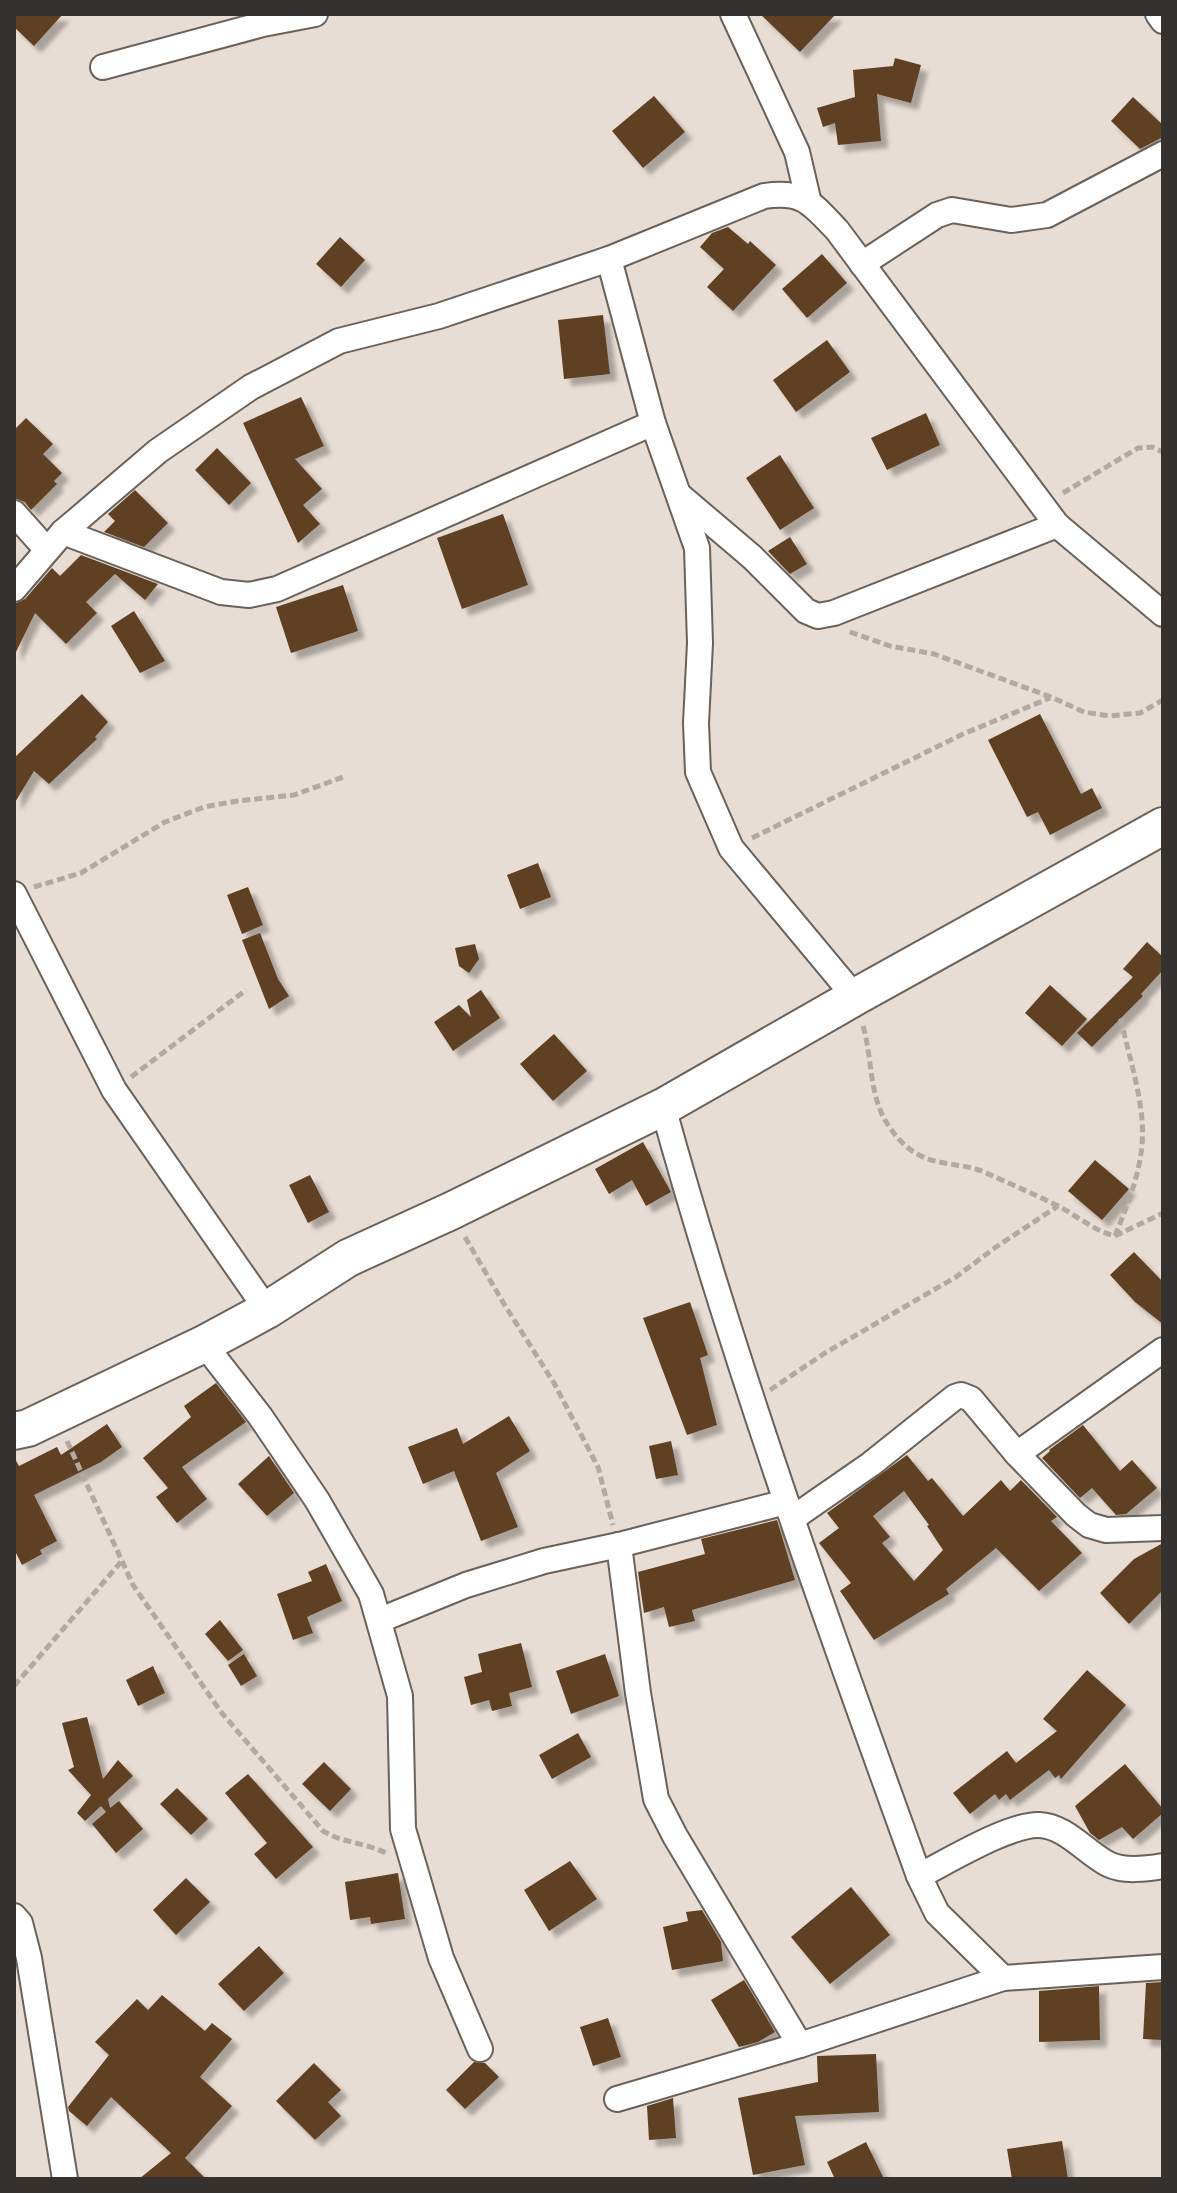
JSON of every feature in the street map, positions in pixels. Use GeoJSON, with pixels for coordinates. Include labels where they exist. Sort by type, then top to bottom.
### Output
{"type":"FeatureCollection","features":[{"type":"Feature","properties":{"kind":"street"},"geometry":{"type":"LineString","coordinates":[[103,67],[263,24],[315,14]]}},
{"type":"Feature","properties":{"kind":"street"},"geometry":{"type":"LineString","coordinates":[[733,14],[797,152],[808,199],[837,230],[1057,525],[1163,614]]}},
{"type":"Feature","properties":{"kind":"street"},"geometry":{"type":"LineString","coordinates":[[1158,14],[1163,21]]}},
{"type":"Feature","properties":{"kind":"street"},"geometry":{"type":"LineString","coordinates":[[862,264],[945,212],[952,210],[1011,220],[1047,215],[1163,154]]}},
{"type":"Feature","properties":{"kind":"street"},"geometry":{"type":"LineString","coordinates":[[14,589],[55,541],[158,451],[251,387],[339,341],[439,316],[609,259],[764,196],[786,193],[808,199]]}},
{"type":"Feature","properties":{"kind":"street"},"geometry":{"type":"LineString","coordinates":[[609,259],[653,423],[697,548],[700,643],[696,723],[698,772],[731,848],[855,997]]}},
{"type":"Feature","properties":{"kind":"street"},"geometry":{"type":"LineString","coordinates":[[14,513],[55,541],[221,592],[249,595],[277,589],[653,423]]}},
{"type":"Feature","properties":{"kind":"street"},"geometry":{"type":"LineString","coordinates":[[678,495],[752,557],[806,611],[818,616],[834,613],[1057,525]]}},
{"type":"Feature","properties":{"kind":"street"},"geometry":{"type":"LineString","coordinates":[[27,1430],[204,1344],[267,1310],[348,1258],[663,1107],[1163,826]]}},
{"type":"Feature","properties":{"kind":"street"},"geometry":{"type":"LineString","coordinates":[[21,892],[114,1090],[267,1310]]}},
{"type":"Feature","properties":{"kind":"street"},"geometry":{"type":"LineString","coordinates":[[663,1107],[698,1233],[753,1402],[919,1876],[937,1913],[1003,1978]]}},
{"type":"Feature","properties":{"kind":"street"},"geometry":{"type":"LineString","coordinates":[[204,1344],[260,1416],[317,1500],[371,1594],[400,1696],[403,1829],[441,1958],[480,2049]]}},
{"type":"Feature","properties":{"kind":"street"},"geometry":{"type":"LineString","coordinates":[[1017,1454],[1160,1360]]}},
{"type":"Feature","properties":{"kind":"street"},"geometry":{"type":"LineString","coordinates":[[380,1620],[466,1585],[531,1565],[789,1510],[871,1464],[961,1395],[971,1399],[1017,1454],[1089,1525],[1106,1530],[1163,1528]]}},
{"type":"Feature","properties":{"kind":"street"},"geometry":{"type":"LineString","coordinates":[[619,1545],[638,1693],[656,1799],[800,2045]]}},
{"type":"Feature","properties":{"kind":"street"},"geometry":{"type":"LineString","coordinates":[[919,1876],[1011,1831],[1036,1825],[1056,1828],[1111,1865],[1140,1870],[1163,1866]]}},
{"type":"Feature","properties":{"kind":"street"},"geometry":{"type":"LineString","coordinates":[[14,1916],[20,1923],[29,1958],[65,2179]]}},
{"type":"Feature","properties":{"kind":"street"},"geometry":{"type":"LineString","coordinates":[[617,2099],[800,2045],[1003,1978],[1163,1967]]}},
{"type":"Feature","properties":{"kind":"path"},"geometry":{"type":"LineString","coordinates":[[1042,506],[1138,448],[1152,447],[1163,452]]}},
{"type":"Feature","properties":{"kind":"path"},"geometry":{"type":"LineString","coordinates":[[818,616],[890,646],[934,654],[1084,712],[1109,716],[1140,713],[1163,700]]}},
{"type":"Feature","properties":{"kind":"path"},"geometry":{"type":"LineString","coordinates":[[731,848],[963,734],[1051,697]]}},
{"type":"Feature","properties":{"kind":"path"},"geometry":{"type":"LineString","coordinates":[[21,892],[81,873],[165,822],[204,807],[294,795],[346,776]]}},
{"type":"Feature","properties":{"kind":"path"},"geometry":{"type":"LineString","coordinates":[[114,1090],[246,990]]}},
{"type":"Feature","properties":{"kind":"path"},"geometry":{"type":"LineString","coordinates":[[855,997],[868,1044],[876,1096],[885,1120],[904,1144],[934,1162],[966,1166],[983,1172],[1058,1206],[1097,1231],[1115,1236],[1163,1213]]}},
{"type":"Feature","properties":{"kind":"path"},"geometry":{"type":"LineString","coordinates":[[1115,1236],[1135,1184],[1143,1143],[1140,1101],[1120,1015]]}},
{"type":"Feature","properties":{"kind":"path"},"geometry":{"type":"LineString","coordinates":[[753,1402],[825,1353],[956,1277],[1058,1206]]}},
{"type":"Feature","properties":{"kind":"path"},"geometry":{"type":"LineString","coordinates":[[451,1211],[554,1383],[598,1467],[619,1545]]}},
{"type":"Feature","properties":{"kind":"path"},"geometry":{"type":"LineString","coordinates":[[27,1430],[75,1454],[133,1585],[221,1712],[323,1831],[334,1838],[370,1845],[412,1866]]}},
{"type":"Feature","properties":{"kind":"path"},"geometry":{"type":"LineString","coordinates":[[14,1686],[121,1562]]}},
{"type":"Feature","properties":{"kind":"building"},"geometry":{"type":"Polygon","coordinates":[[[14,14],[63,14],[34,46],[14,27],[14,14]]]}},
{"type":"Feature","properties":{"kind":"building"},"geometry":{"type":"Polygon","coordinates":[[[760,14],[836,14],[800,52],[760,14]]]}},
{"type":"Feature","properties":{"kind":"building"},"geometry":{"type":"Polygon","coordinates":[[[895,58],[921,65],[911,103],[877,94],[881,141],[838,145],[835,123],[823,127],[817,108],[855,97],[853,70],[893,66],[895,58]]]}},
{"type":"Feature","properties":{"kind":"building"},"geometry":{"type":"Polygon","coordinates":[[[654,96],[685,132],[643,168],[612,131],[654,96]]]}},
{"type":"Feature","properties":{"kind":"building"},"geometry":{"type":"Polygon","coordinates":[[[1133,97],[1163,125],[1163,137],[1140,149],[1111,121],[1133,97]]]}},
{"type":"Feature","properties":{"kind":"building"},"geometry":{"type":"Polygon","coordinates":[[[728,227],[748,244],[750,241],[776,265],[733,311],[707,287],[724,269],[700,247],[712,233],[728,227]]]}},
{"type":"Feature","properties":{"kind":"building"},"geometry":{"type":"Polygon","coordinates":[[[340,237],[365,260],[341,287],[316,264],[340,237]]]}},
{"type":"Feature","properties":{"kind":"building"},"geometry":{"type":"Polygon","coordinates":[[[822,254],[847,283],[807,318],[782,289],[822,254]]]}},
{"type":"Feature","properties":{"kind":"building"},"geometry":{"type":"Polygon","coordinates":[[[603,315],[610,374],[564,379],[558,320],[603,315]]]}},
{"type":"Feature","properties":{"kind":"building"},"geometry":{"type":"Polygon","coordinates":[[[827,340],[850,372],[796,412],[773,380],[827,340]]]}},
{"type":"Feature","properties":{"kind":"building"},"geometry":{"type":"Polygon","coordinates":[[[301,397],[324,446],[295,459],[322,489],[303,505],[320,524],[298,543],[243,423],[301,397]]]}},
{"type":"Feature","properties":{"kind":"building"},"geometry":{"type":"Polygon","coordinates":[[[926,413],[940,445],[887,470],[871,438],[926,413]]]}},
{"type":"Feature","properties":{"kind":"building"},"geometry":{"type":"Polygon","coordinates":[[[26,418],[53,444],[43,454],[62,473],[54,481],[57,484],[31,510],[25,502],[14,498],[14,430],[26,418]]]}},
{"type":"Feature","properties":{"kind":"building"},"geometry":{"type":"Polygon","coordinates":[[[217,448],[251,483],[229,505],[195,470],[217,448]]]}},
{"type":"Feature","properties":{"kind":"building"},"geometry":{"type":"Polygon","coordinates":[[[780,455],[814,508],[780,530],[746,478],[780,455]]]}},
{"type":"Feature","properties":{"kind":"building"},"geometry":{"type":"Polygon","coordinates":[[[135,490],[168,523],[144,547],[104,532],[115,521],[108,514],[135,490]]]}},
{"type":"Feature","properties":{"kind":"building"},"geometry":{"type":"Polygon","coordinates":[[[503,514],[528,585],[462,609],[437,538],[503,514]]]}},
{"type":"Feature","properties":{"kind":"building"},"geometry":{"type":"Polygon","coordinates":[[[790,537],[807,564],[790,574],[768,551],[790,537]]]}},
{"type":"Feature","properties":{"kind":"building"},"geometry":{"type":"Polygon","coordinates":[[[81,555],[158,584],[145,600],[115,574],[86,602],[97,613],[66,644],[35,613],[14,656],[14,604],[25,599],[52,568],[60,576],[81,555]]]}},
{"type":"Feature","properties":{"kind":"building"},"geometry":{"type":"Polygon","coordinates":[[[343,585],[358,631],[291,653],[276,607],[343,585]]]}},
{"type":"Feature","properties":{"kind":"building"},"geometry":{"type":"Polygon","coordinates":[[[134,611],[165,661],[140,673],[111,626],[134,611]]]}},
{"type":"Feature","properties":{"kind":"building"},"geometry":{"type":"Polygon","coordinates":[[[82,694],[108,722],[95,737],[97,739],[49,784],[34,771],[14,804],[14,758],[82,694]]]}},
{"type":"Feature","properties":{"kind":"building"},"geometry":{"type":"Polygon","coordinates":[[[1040,714],[1081,794],[1092,788],[1102,808],[1050,835],[1038,812],[1027,817],[988,740],[1040,714]]]}},
{"type":"Feature","properties":{"kind":"building"},"geometry":{"type":"Polygon","coordinates":[[[538,863],[551,897],[520,909],[507,875],[538,863]]]}},
{"type":"Feature","properties":{"kind":"building"},"geometry":{"type":"Polygon","coordinates":[[[248,887],[263,925],[242,934],[227,895],[248,887]]]}},
{"type":"Feature","properties":{"kind":"building"},"geometry":{"type":"Polygon","coordinates":[[[260,933],[278,979],[289,996],[269,1009],[242,940],[260,933]]]}},
{"type":"Feature","properties":{"kind":"building"},"geometry":{"type":"Polygon","coordinates":[[[1147,942],[1163,957],[1163,970],[1141,994],[1143,996],[1092,1047],[1077,1033],[1133,977],[1123,969],[1147,942]]]}},
{"type":"Feature","properties":{"kind":"building"},"geometry":{"type":"Polygon","coordinates":[[[475,944],[479,959],[469,973],[459,966],[455,948],[475,944]]]}},
{"type":"Feature","properties":{"kind":"building"},"geometry":{"type":"Polygon","coordinates":[[[1050,985],[1087,1019],[1062,1046],[1025,1013],[1050,985]]]}},
{"type":"Feature","properties":{"kind":"building"},"geometry":{"type":"Polygon","coordinates":[[[481,990],[500,1018],[453,1051],[434,1022],[459,1005],[471,1017],[467,1000],[481,990]]]}},
{"type":"Feature","properties":{"kind":"building"},"geometry":{"type":"Polygon","coordinates":[[[554,1034],[587,1071],[553,1101],[520,1064],[554,1034]]]}},
{"type":"Feature","properties":{"kind":"building"},"geometry":{"type":"Polygon","coordinates":[[[643,1142],[671,1192],[646,1206],[632,1180],[609,1194],[595,1169],[643,1142]]]}},
{"type":"Feature","properties":{"kind":"building"},"geometry":{"type":"Polygon","coordinates":[[[1095,1160],[1129,1189],[1102,1220],[1068,1191],[1095,1160]]]}},
{"type":"Feature","properties":{"kind":"building"},"geometry":{"type":"Polygon","coordinates":[[[310,1175],[329,1212],[308,1223],[289,1185],[310,1175]]]}},
{"type":"Feature","properties":{"kind":"building"},"geometry":{"type":"Polygon","coordinates":[[[1134,1252],[1163,1282],[1163,1324],[1135,1302],[1110,1275],[1134,1252]]]}},
{"type":"Feature","properties":{"kind":"building"},"geometry":{"type":"Polygon","coordinates":[[[690,1302],[708,1355],[700,1358],[717,1425],[687,1435],[643,1318],[690,1302]]]}},
{"type":"Feature","properties":{"kind":"building"},"geometry":{"type":"Polygon","coordinates":[[[216,1383],[246,1422],[182,1467],[207,1499],[177,1523],[156,1497],[168,1488],[143,1458],[191,1417],[184,1406],[216,1383]]]}},
{"type":"Feature","properties":{"kind":"building"},"geometry":{"type":"Polygon","coordinates":[[[509,1416],[530,1451],[496,1473],[518,1527],[481,1541],[454,1471],[423,1484],[408,1447],[457,1428],[463,1444],[509,1416]]]}},
{"type":"Feature","properties":{"kind":"building"},"geometry":{"type":"Polygon","coordinates":[[[107,1424],[122,1447],[101,1462],[34,1495],[57,1541],[22,1565],[14,1549],[14,1457],[19,1466],[57,1447],[61,1455],[107,1424]]]}},
{"type":"Feature","properties":{"kind":"building"},"geometry":{"type":"Polygon","coordinates":[[[1083,1425],[1120,1471],[1132,1460],[1157,1488],[1126,1514],[1116,1515],[1092,1488],[1080,1498],[1042,1458],[1083,1425]]]}},
{"type":"Feature","properties":{"kind":"building"},"geometry":{"type":"Polygon","coordinates":[[[671,1441],[678,1475],[656,1479],[649,1446],[671,1441]]]}},
{"type":"Feature","properties":{"kind":"building"},"geometry":{"type":"Polygon","coordinates":[[[907,1455],[928,1481],[932,1478],[963,1516],[1001,1480],[1010,1491],[1021,1480],[1057,1517],[1051,1521],[1082,1553],[1039,1591],[996,1548],[946,1589],[949,1594],[874,1640],[840,1591],[851,1583],[819,1543],[839,1528],[827,1513],[907,1455]],[[904,1491],[873,1516],[890,1537],[882,1543],[914,1581],[943,1550],[904,1491]]]}},
{"type":"Feature","properties":{"kind":"building"},"geometry":{"type":"Polygon","coordinates":[[[269,1456],[294,1493],[267,1516],[238,1484],[269,1456]]]}},
{"type":"Feature","properties":{"kind":"building"},"geometry":{"type":"Polygon","coordinates":[[[777,1520],[795,1580],[692,1610],[695,1621],[669,1627],[664,1607],[644,1613],[638,1572],[705,1554],[701,1539],[777,1520]]]}},
{"type":"Feature","properties":{"kind":"building"},"geometry":{"type":"Polygon","coordinates":[[[1163,1543],[1163,1590],[1129,1624],[1100,1593],[1134,1559],[1163,1543]]]}},
{"type":"Feature","properties":{"kind":"building"},"geometry":{"type":"Polygon","coordinates":[[[326,1564],[342,1601],[307,1617],[313,1633],[293,1640],[277,1594],[312,1581],[308,1572],[326,1564]]]}},
{"type":"Feature","properties":{"kind":"building"},"geometry":{"type":"Polygon","coordinates":[[[220,1620],[243,1650],[228,1661],[205,1634],[220,1620]]]}},
{"type":"Feature","properties":{"kind":"building"},"geometry":{"type":"Polygon","coordinates":[[[521,1643],[532,1687],[509,1693],[512,1706],[492,1711],[489,1700],[471,1705],[464,1677],[482,1672],[478,1654],[521,1643]]]}},
{"type":"Feature","properties":{"kind":"building"},"geometry":{"type":"Polygon","coordinates":[[[244,1654],[257,1676],[241,1686],[228,1665],[244,1654]]]}},
{"type":"Feature","properties":{"kind":"building"},"geometry":{"type":"Polygon","coordinates":[[[605,1654],[619,1696],[571,1714],[556,1671],[605,1654]]]}},
{"type":"Feature","properties":{"kind":"building"},"geometry":{"type":"Polygon","coordinates":[[[153,1666],[165,1693],[138,1706],[126,1680],[153,1666]]]}},
{"type":"Feature","properties":{"kind":"building"},"geometry":{"type":"Polygon","coordinates":[[[1087,1670],[1126,1705],[1061,1779],[1059,1775],[1055,1778],[1049,1770],[1010,1800],[1006,1794],[999,1800],[995,1794],[970,1814],[953,1793],[1007,1751],[1016,1763],[1057,1731],[1043,1719],[1087,1670]]]}},
{"type":"Feature","properties":{"kind":"building"},"geometry":{"type":"Polygon","coordinates":[[[87,1717],[103,1779],[118,1760],[133,1776],[108,1799],[110,1808],[119,1801],[143,1829],[116,1853],[92,1824],[106,1812],[101,1806],[85,1821],[77,1813],[91,1795],[68,1770],[74,1767],[62,1723],[87,1717]]]}},
{"type":"Feature","properties":{"kind":"building"},"geometry":{"type":"Polygon","coordinates":[[[578,1733],[591,1757],[552,1779],[539,1755],[578,1733]]]}},
{"type":"Feature","properties":{"kind":"building"},"geometry":{"type":"Polygon","coordinates":[[[324,1762],[351,1789],[330,1811],[302,1784],[324,1762]]]}},
{"type":"Feature","properties":{"kind":"building"},"geometry":{"type":"Polygon","coordinates":[[[1125,1764],[1163,1809],[1163,1813],[1133,1839],[1122,1827],[1099,1840],[1090,1833],[1075,1806],[1125,1764]]]}},
{"type":"Feature","properties":{"kind":"building"},"geometry":{"type":"Polygon","coordinates":[[[248,1774],[313,1847],[276,1879],[254,1854],[267,1843],[225,1793],[248,1774]]]}},
{"type":"Feature","properties":{"kind":"building"},"geometry":{"type":"Polygon","coordinates":[[[177,1788],[208,1819],[191,1835],[160,1804],[177,1788]]]}},
{"type":"Feature","properties":{"kind":"building"},"geometry":{"type":"Polygon","coordinates":[[[570,1861],[597,1899],[549,1931],[524,1890],[570,1861]]]}},
{"type":"Feature","properties":{"kind":"building"},"geometry":{"type":"Polygon","coordinates":[[[398,1873],[405,1919],[371,1924],[370,1917],[350,1920],[345,1882],[398,1873]]]}},
{"type":"Feature","properties":{"kind":"building"},"geometry":{"type":"Polygon","coordinates":[[[186,1878],[210,1902],[176,1935],[153,1910],[186,1878]]]}},
{"type":"Feature","properties":{"kind":"building"},"geometry":{"type":"Polygon","coordinates":[[[851,1887],[890,1935],[830,1984],[791,1937],[851,1887]]]}},
{"type":"Feature","properties":{"kind":"building"},"geometry":{"type":"Polygon","coordinates":[[[702,1910],[721,1942],[723,1961],[672,1970],[663,1927],[688,1921],[686,1912],[702,1910]]]}},
{"type":"Feature","properties":{"kind":"building"},"geometry":{"type":"Polygon","coordinates":[[[259,1946],[284,1973],[244,2011],[218,1984],[259,1946]]]}},
{"type":"Feature","properties":{"kind":"building"},"geometry":{"type":"Polygon","coordinates":[[[744,1980],[775,2032],[758,2042],[739,2047],[711,2000],[744,1980]]]}},
{"type":"Feature","properties":{"kind":"building"},"geometry":{"type":"Polygon","coordinates":[[[1163,1982],[1163,2040],[1143,2039],[1146,1983],[1163,1982]]]}},
{"type":"Feature","properties":{"kind":"building"},"geometry":{"type":"Polygon","coordinates":[[[1099,1986],[1100,2040],[1039,2042],[1039,1991],[1099,1986]]]}},
{"type":"Feature","properties":{"kind":"building"},"geometry":{"type":"Polygon","coordinates":[[[162,1995],[205,2031],[212,2023],[232,2039],[200,2077],[232,2106],[185,2158],[206,2179],[139,2179],[171,2153],[111,2097],[87,2126],[68,2107],[109,2055],[95,2042],[137,1999],[148,2010],[162,1995]]]}},
{"type":"Feature","properties":{"kind":"building"},"geometry":{"type":"Polygon","coordinates":[[[608,2018],[621,2057],[593,2066],[580,2027],[608,2018]]]}},
{"type":"Feature","properties":{"kind":"building"},"geometry":{"type":"Polygon","coordinates":[[[876,2054],[879,2112],[795,2116],[805,2165],[753,2175],[738,2098],[818,2082],[817,2056],[876,2054]]]}},
{"type":"Feature","properties":{"kind":"building"},"geometry":{"type":"Polygon","coordinates":[[[474,2062],[485,2063],[499,2077],[465,2109],[446,2090],[474,2062]]]}},
{"type":"Feature","properties":{"kind":"building"},"geometry":{"type":"Polygon","coordinates":[[[314,2063],[341,2090],[328,2102],[341,2116],[315,2140],[276,2101],[314,2063]]]}},
{"type":"Feature","properties":{"kind":"building"},"geometry":{"type":"Polygon","coordinates":[[[673,2098],[676,2138],[649,2140],[647,2106],[673,2098]]]}},
{"type":"Feature","properties":{"kind":"building"},"geometry":{"type":"Polygon","coordinates":[[[1062,2141],[1068,2179],[1012,2179],[1007,2149],[1062,2141]]]}},
{"type":"Feature","properties":{"kind":"building"},"geometry":{"type":"Polygon","coordinates":[[[866,2142],[884,2179],[835,2179],[827,2162],[866,2142]]]}}]}
